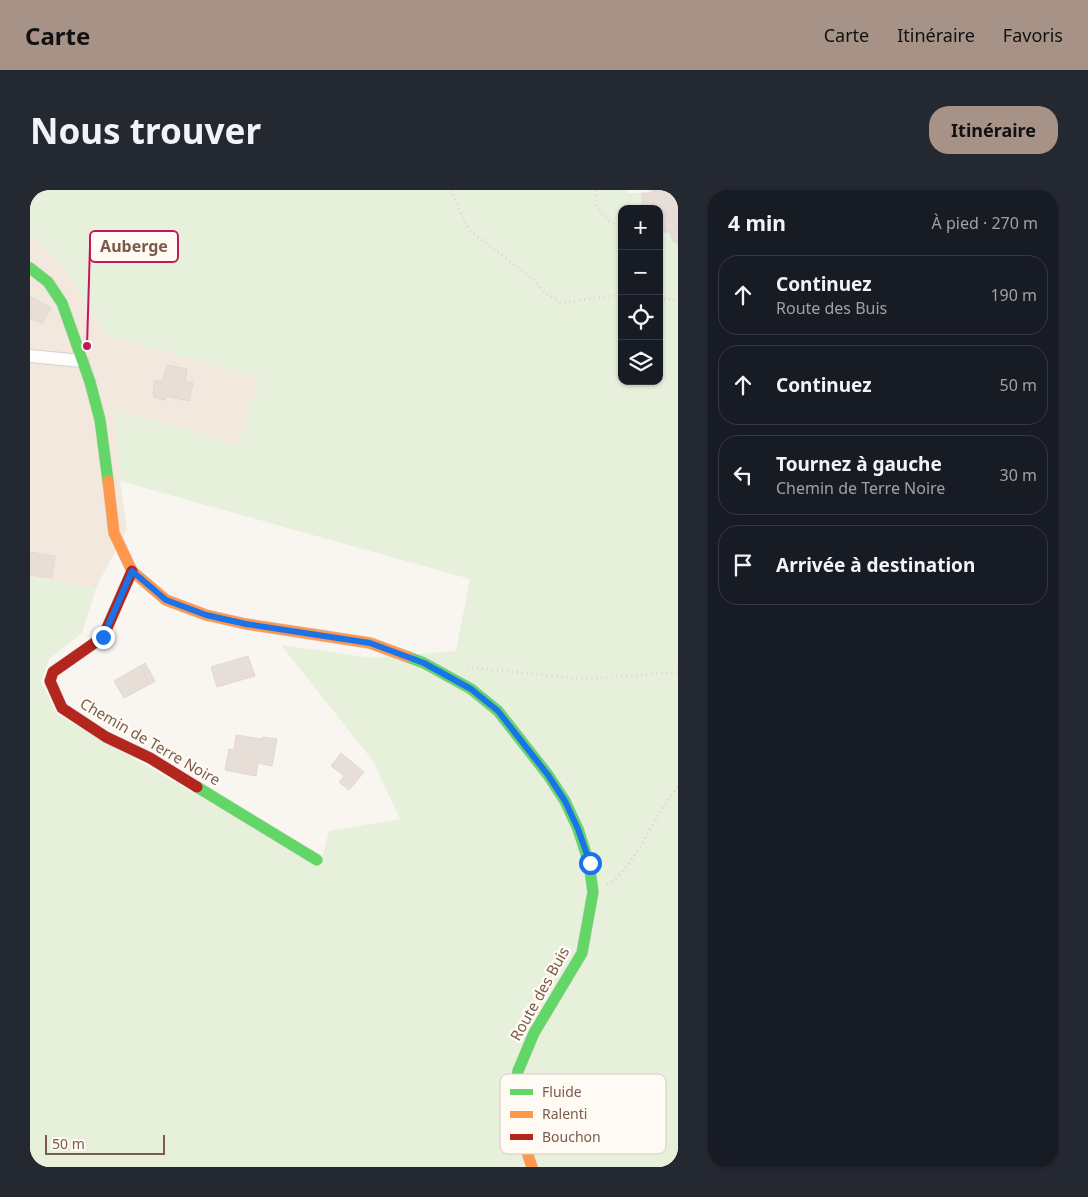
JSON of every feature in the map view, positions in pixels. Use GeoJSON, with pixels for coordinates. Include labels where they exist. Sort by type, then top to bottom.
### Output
{"type":"FeatureCollection","features":[{"type":"Feature","properties":{"kind":"street"},"geometry":{"type":"LineString","coordinates":[[30,268],[48,282],[62,303],[82,361],[100,420],[114,533],[132,571]]}},
{"type":"Feature","properties":{"kind":"street"},"geometry":{"type":"LineString","coordinates":[[30,356],[82,361]]}},
{"type":"Feature","properties":{"kind":"street","name":"Route des Buis"},"geometry":{"type":"LineString","coordinates":[[132,571],[166,600],[206,615],[246,624],[370,643],[424,663],[471,689],[498,711],[548,775],[565,801],[578,829],[590,863],[593,892],[582,953],[534,1032],[518,1074]]}},
{"type":"Feature","properties":{"kind":"street","name":"Chemin de Terre Noire"},"geometry":{"type":"LineString","coordinates":[[132,571],[103,637],[53,672],[50,681],[62,708],[106,738],[150,758],[317,860]]}},
{"type":"Feature","properties":{"kind":"street","name":"Route des Buis"},"geometry":{"type":"LineString","coordinates":[[528,1154],[532,1167]]}},
{"type":"Feature","properties":{"kind":"path"},"geometry":{"type":"LineString","coordinates":[[451,190],[468,229],[534,280],[545,293],[562,303],[618,295]]}},
{"type":"Feature","properties":{"kind":"path"},"geometry":{"type":"LineString","coordinates":[[596,190],[595,202],[600,213],[608,220],[618,224]]}},
{"type":"Feature","properties":{"kind":"path"},"geometry":{"type":"LineString","coordinates":[[649,190],[678,191]]}},
{"type":"Feature","properties":{"kind":"path"},"geometry":{"type":"LineString","coordinates":[[663,229],[678,229]]}},
{"type":"Feature","properties":{"kind":"path"},"geometry":{"type":"LineString","coordinates":[[663,299],[678,301]]}},
{"type":"Feature","properties":{"kind":"path"},"geometry":{"type":"LineString","coordinates":[[462,667],[584,679],[678,672]]}},
{"type":"Feature","properties":{"kind":"path"},"geometry":{"type":"LineString","coordinates":[[593,892],[616,880],[629,864],[661,809],[678,787]]}},
{"type":"Feature","properties":{"kind":"shaded area"},"geometry":{"type":"Polygon","coordinates":[[[30,235],[66,271],[108,337],[259,377],[239,445],[120,481],[127,529],[96,588],[30,577],[30,235]]]}},
{"type":"Feature","properties":{"kind":"green space"},"geometry":{"type":"Polygon","coordinates":[[[30,190],[627,190],[628,193],[642,193],[642,205],[618,205],[618,385],[663,385],[663,232],[670,232],[673,241],[678,244],[678,1167],[30,1167],[30,577],[96,588],[82,633],[49,659],[41,682],[57,714],[320,866],[329,831],[400,819],[373,761],[281,645],[373,658],[456,651],[470,579],[120,481],[114,408],[239,445],[259,377],[108,337],[66,271],[30,235],[30,190]]]}},
{"type":"Feature","properties":{"kind":"building"},"geometry":{"type":"Polygon","coordinates":[[[652,190],[678,190],[678,244],[673,241],[670,232],[663,232],[663,205],[642,205],[642,193],[652,193],[652,190]]]}},
{"type":"Feature","properties":{"kind":"building"},"geometry":{"type":"Polygon","coordinates":[[[30,296],[51,308],[42,323],[30,319],[30,296]]]}},
{"type":"Feature","properties":{"kind":"building"},"geometry":{"type":"Polygon","coordinates":[[[167,365],[187,369],[185,382],[193,383],[189,401],[166,396],[165,400],[154,397],[155,380],[163,381],[167,365]]]}},
{"type":"Feature","properties":{"kind":"building"},"geometry":{"type":"Polygon","coordinates":[[[30,552],[55,556],[52,578],[30,575],[30,552]]]}},
{"type":"Feature","properties":{"kind":"building"},"geometry":{"type":"Polygon","coordinates":[[[248,656],[255,676],[217,687],[211,667],[248,656]]]}},
{"type":"Feature","properties":{"kind":"building"},"geometry":{"type":"Polygon","coordinates":[[[145,663],[155,681],[150,684],[140,666],[145,663]]]}},
{"type":"Feature","properties":{"kind":"building"},"geometry":{"type":"Polygon","coordinates":[[[140,666],[150,684],[124,698],[114,681],[140,666]]]}},
{"type":"Feature","properties":{"kind":"building"},"geometry":{"type":"Polygon","coordinates":[[[236,735],[277,739],[272,766],[258,763],[256,776],[225,770],[229,749],[234,750],[236,735]]]}},
{"type":"Feature","properties":{"kind":"building"},"geometry":{"type":"Polygon","coordinates":[[[341,753],[364,772],[349,790],[339,782],[344,776],[331,766],[341,753]]]}},
{"type":"Feature","properties":{"kind":"traffic: fast"},"geometry":{"type":"LineString","coordinates":[[30,268],[48,282],[62,303],[90,382],[100,420],[108,481]]}},
{"type":"Feature","properties":{"kind":"traffic: fast"},"geometry":{"type":"LineString","coordinates":[[408,657],[424,663],[471,689],[498,711],[548,775],[565,801],[578,829],[589,863],[593,892],[582,953],[534,1033],[518,1074]]}},
{"type":"Feature","properties":{"kind":"traffic: fast"},"geometry":{"type":"LineString","coordinates":[[197,787],[317,860]]}},
{"type":"Feature","properties":{"kind":"traffic: slow"},"geometry":{"type":"LineString","coordinates":[[108,481],[114,533],[132,571],[166,600],[206,615],[246,624],[370,643],[408,657]]}},
{"type":"Feature","properties":{"kind":"traffic: slow"},"geometry":{"type":"LineString","coordinates":[[528,1154],[532,1167]]}},
{"type":"Feature","properties":{"kind":"traffic: jam"},"geometry":{"type":"LineString","coordinates":[[132,571],[103,637],[53,672],[50,681],[62,708],[106,737],[150,758],[197,787]]}},
{"type":"Feature","properties":{"kind":"place","name":"Auberge"},"geometry":{"type":"Point","coordinates":[87,346]}},
{"type":"Feature","properties":{"kind":"route"},"geometry":{"type":"LineString","coordinates":[[103,637],[132,571],[166,600],[206,615],[246,624],[370,643],[424,663],[471,689],[498,711],[548,775],[565,801],[578,829],[590,863]]}}]}
